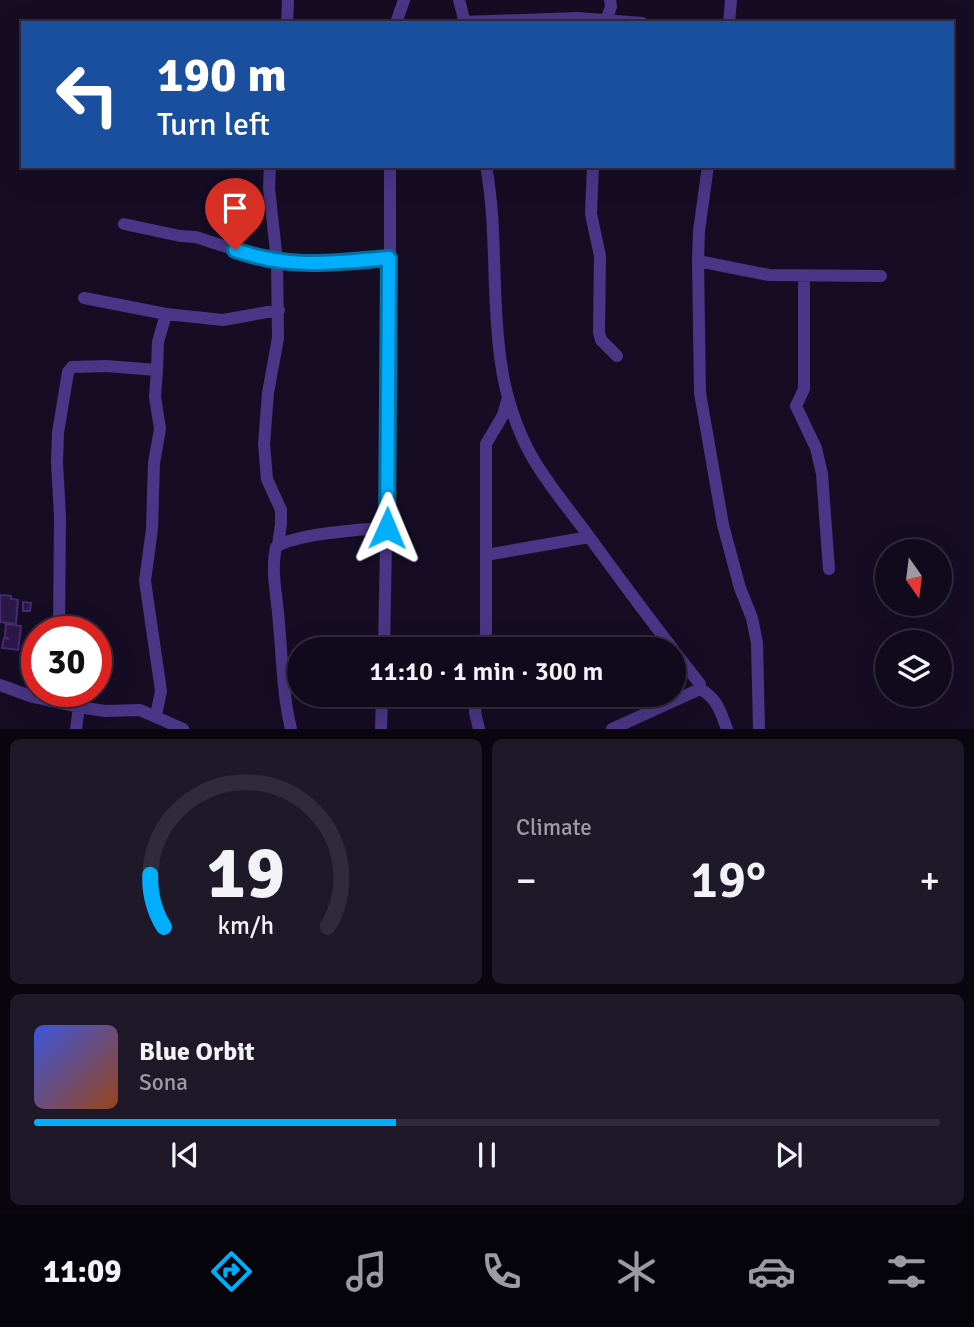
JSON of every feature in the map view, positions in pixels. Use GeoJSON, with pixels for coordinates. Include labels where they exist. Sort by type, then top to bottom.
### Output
{"type":"FeatureCollection","features":[{"type":"Feature","properties":{"kind":"street"},"geometry":{"type":"LineString","coordinates":[[287,21],[288,0]]}},
{"type":"Feature","properties":{"kind":"street"},"geometry":{"type":"LineString","coordinates":[[397,21],[404,0]]}},
{"type":"Feature","properties":{"kind":"street"},"geometry":{"type":"LineString","coordinates":[[459,0],[464,21]]}},
{"type":"Feature","properties":{"kind":"street"},"geometry":{"type":"LineString","coordinates":[[605,21],[611,7],[610,0]]}},
{"type":"Feature","properties":{"kind":"street"},"geometry":{"type":"LineString","coordinates":[[729,21],[731,0]]}},
{"type":"Feature","properties":{"kind":"street"},"geometry":{"type":"LineString","coordinates":[[492,21],[577,18],[598,21]]}},
{"type":"Feature","properties":{"kind":"street"},"geometry":{"type":"LineString","coordinates":[[270,168],[269,188],[279,310],[278,338],[268,393],[264,443],[267,479],[281,510],[278,545],[274,554],[274,580],[291,729]]}},
{"type":"Feature","properties":{"kind":"street"},"geometry":{"type":"LineString","coordinates":[[384,637],[390,168]]}},
{"type":"Feature","properties":{"kind":"street"},"geometry":{"type":"LineString","coordinates":[[486,168],[501,365],[509,397],[530,454],[663,637]]}},
{"type":"Feature","properties":{"kind":"street"},"geometry":{"type":"LineString","coordinates":[[593,168],[591,214],[600,256],[599,332],[601,340],[617,356]]}},
{"type":"Feature","properties":{"kind":"street"},"geometry":{"type":"LineString","coordinates":[[708,168],[699,231],[700,393],[723,525],[740,588],[752,618],[757,643],[759,729]]}},
{"type":"Feature","properties":{"kind":"street"},"geometry":{"type":"LineString","coordinates":[[124,224],[196,237],[277,261],[309,265],[389,258]]}},
{"type":"Feature","properties":{"kind":"street"},"geometry":{"type":"LineString","coordinates":[[698,261],[769,275],[881,276]]}},
{"type":"Feature","properties":{"kind":"street"},"geometry":{"type":"LineString","coordinates":[[804,277],[804,388],[796,406],[816,448],[822,474],[829,569]]}},
{"type":"Feature","properties":{"kind":"street"},"geometry":{"type":"LineString","coordinates":[[84,298],[166,314],[223,320],[279,310]]}},
{"type":"Feature","properties":{"kind":"street"},"geometry":{"type":"LineString","coordinates":[[156,715],[161,691],[145,581],[152,529],[154,463],[160,429],[155,397],[158,342],[166,314]]}},
{"type":"Feature","properties":{"kind":"street"},"geometry":{"type":"LineString","coordinates":[[59,616],[57,443],[68,372],[72,367],[88,366],[156,370]]}},
{"type":"Feature","properties":{"kind":"street"},"geometry":{"type":"LineString","coordinates":[[484,637],[486,444],[503,415],[509,397]]}},
{"type":"Feature","properties":{"kind":"street"},"geometry":{"type":"LineString","coordinates":[[278,545],[346,531],[387,528]]}},
{"type":"Feature","properties":{"kind":"street"},"geometry":{"type":"LineString","coordinates":[[486,555],[589,537]]}},
{"type":"Feature","properties":{"kind":"street"},"geometry":{"type":"LineString","coordinates":[[686,666],[700,684],[700,690]]}},
{"type":"Feature","properties":{"kind":"street"},"geometry":{"type":"LineString","coordinates":[[0,685],[21,693]]}},
{"type":"Feature","properties":{"kind":"street"},"geometry":{"type":"LineString","coordinates":[[612,729],[700,690],[711,695],[727,729]]}},
{"type":"Feature","properties":{"kind":"street"},"geometry":{"type":"LineString","coordinates":[[71,707],[76,729]]}},
{"type":"Feature","properties":{"kind":"street"},"geometry":{"type":"LineString","coordinates":[[91,707],[105,711],[140,710],[183,729]]}},
{"type":"Feature","properties":{"kind":"street"},"geometry":{"type":"LineString","coordinates":[[380,729],[381,707]]}},
{"type":"Feature","properties":{"kind":"street"},"geometry":{"type":"LineString","coordinates":[[476,707],[479,729]]}},
{"type":"Feature","properties":{"kind":"building"},"geometry":{"type":"Polygon","coordinates":[[[0,595],[18,600],[16,624],[0,622],[0,595]]]}},
{"type":"Feature","properties":{"kind":"building"},"geometry":{"type":"Polygon","coordinates":[[[23,602],[31,603],[30,611],[23,611],[23,602]]]}},
{"type":"Feature","properties":{"kind":"building"},"geometry":{"type":"Polygon","coordinates":[[[6,624],[21,626],[18,650],[2,648],[4,638],[9,639],[5,637],[6,624]]]}},
{"type":"Feature","properties":{"kind":"route"},"geometry":{"type":"LineString","coordinates":[[235,250],[260,258],[309,265],[389,258],[387,528]]}}]}
